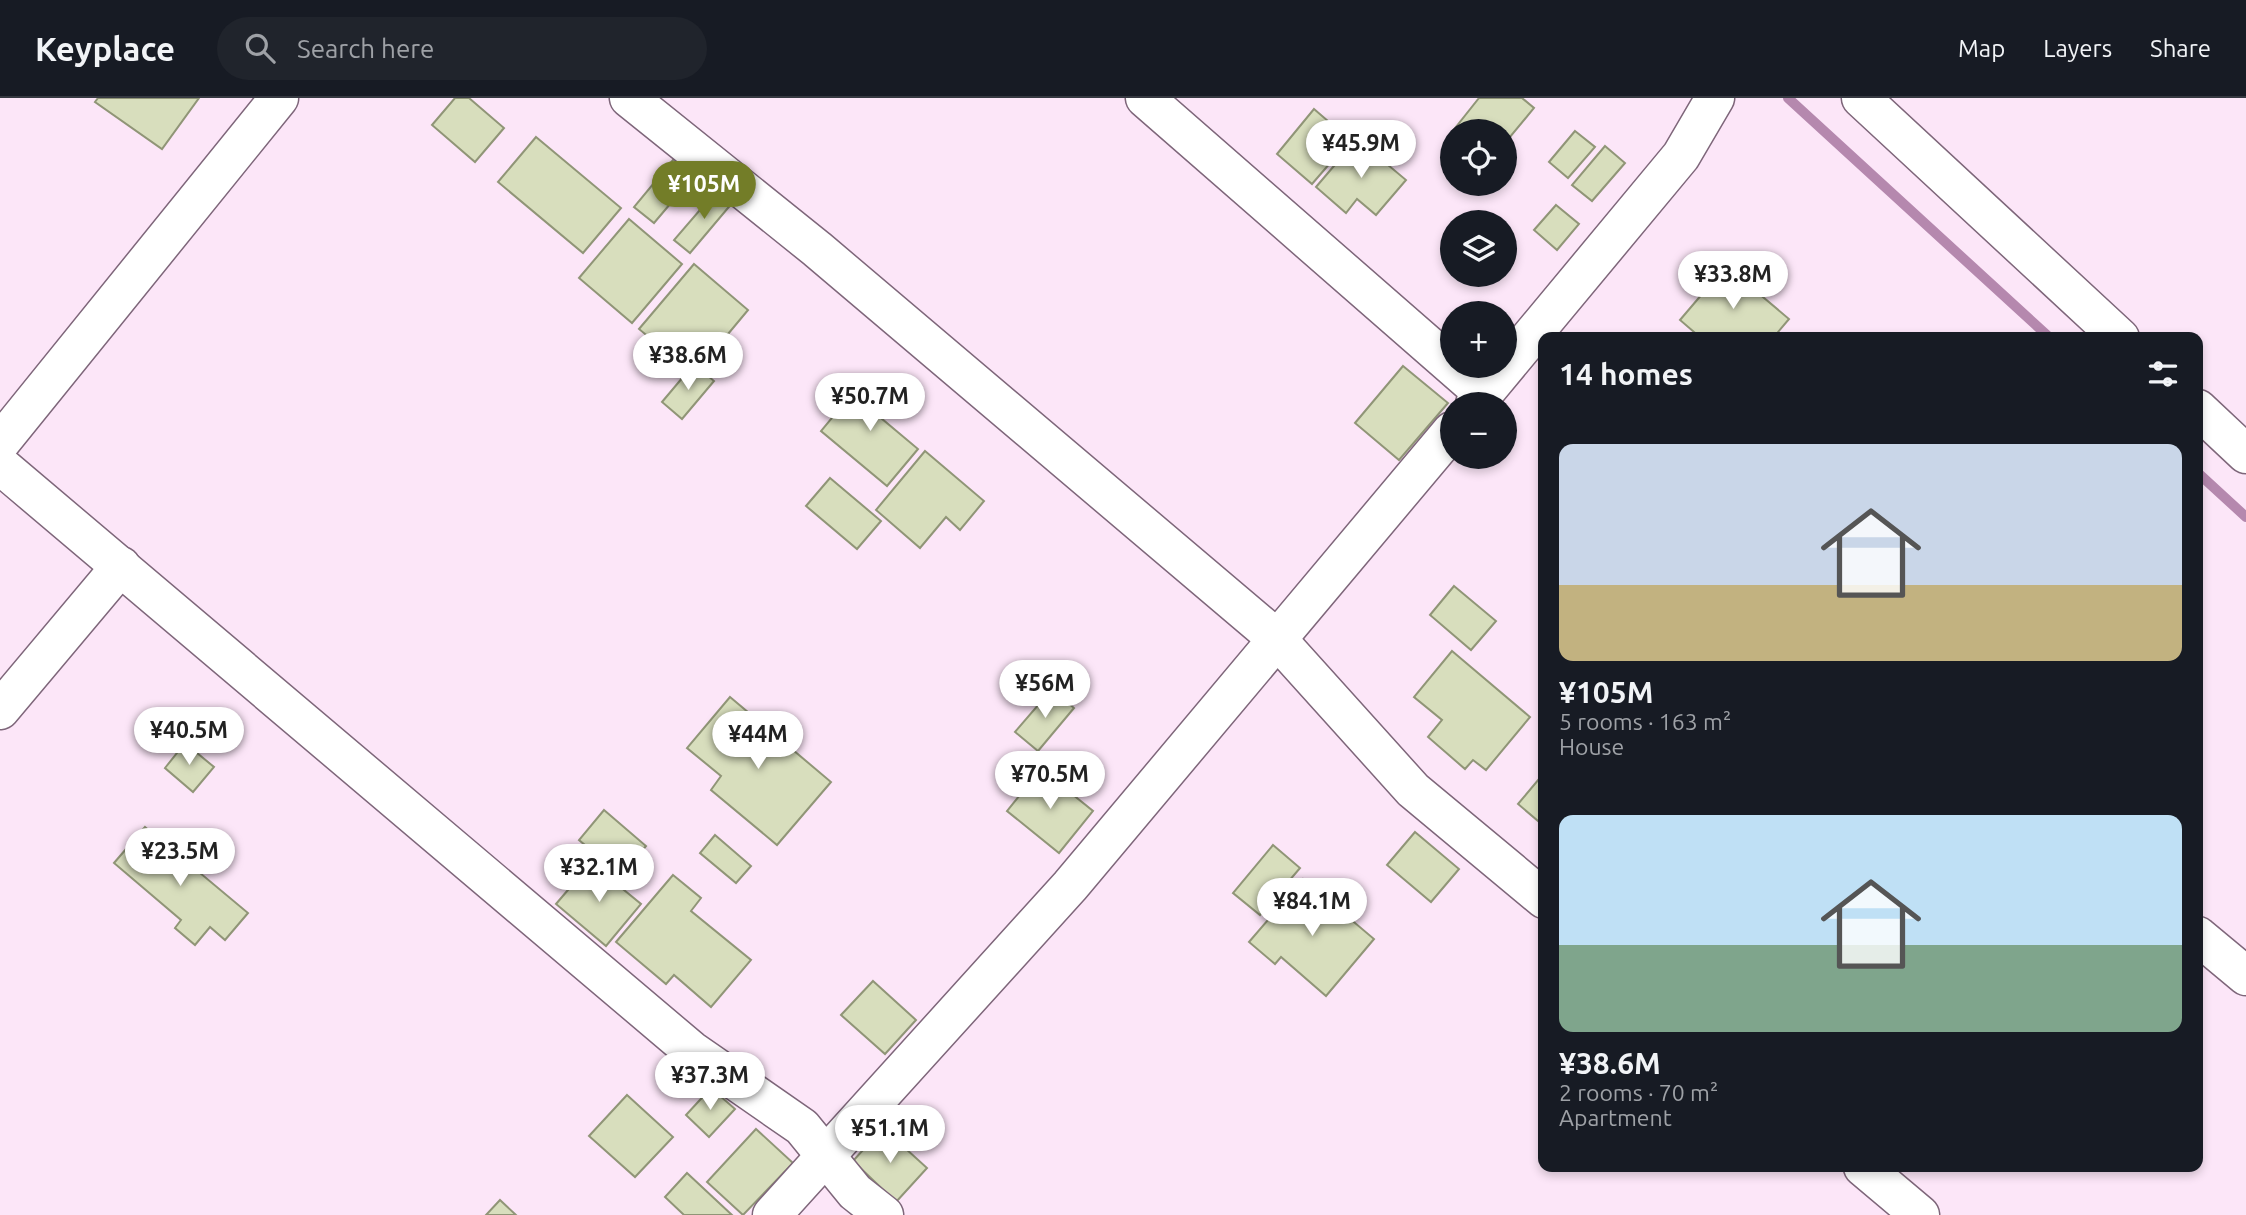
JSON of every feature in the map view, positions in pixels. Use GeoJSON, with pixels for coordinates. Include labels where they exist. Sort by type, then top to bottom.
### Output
{"type":"FeatureCollection","features":[{"type":"Feature","properties":{"kind":"street"},"geometry":{"type":"LineString","coordinates":[[0,443],[278,98]]}},
{"type":"Feature","properties":{"kind":"street"},"geometry":{"type":"LineString","coordinates":[[629,98],[817,249],[1276,638],[1413,790],[1538,894]]}},
{"type":"Feature","properties":{"kind":"street"},"geometry":{"type":"LineString","coordinates":[[1145,98],[1472,392]]}},
{"type":"Feature","properties":{"kind":"street"},"geometry":{"type":"LineString","coordinates":[[1551,332],[1681,156],[1715,98]]}},
{"type":"Feature","properties":{"kind":"street"},"geometry":{"type":"LineString","coordinates":[[1861,98],[2114,332]]}},
{"type":"Feature","properties":{"kind":"street"},"geometry":{"type":"LineString","coordinates":[[1489,392],[1534,355]]}},
{"type":"Feature","properties":{"kind":"street"},"geometry":{"type":"LineString","coordinates":[[2203,415],[2246,454]]}},
{"type":"Feature","properties":{"kind":"street"},"geometry":{"type":"LineString","coordinates":[[772,1215],[1070,886],[1440,445]]}},
{"type":"Feature","properties":{"kind":"street"},"geometry":{"type":"LineString","coordinates":[[0,465],[691,1050],[802,1127],[855,1192],[884,1215]]}},
{"type":"Feature","properties":{"kind":"street"},"geometry":{"type":"LineString","coordinates":[[0,710],[121,566]]}},
{"type":"Feature","properties":{"kind":"street"},"geometry":{"type":"LineString","coordinates":[[2203,940],[2246,976]]}},
{"type":"Feature","properties":{"kind":"street"},"geometry":{"type":"LineString","coordinates":[[1869,1172],[1920,1215]]}},
{"type":"Feature","properties":{"kind":"building"},"geometry":{"type":"Polygon","coordinates":[[[98,98],[199,98],[162,149],[95,102],[98,98]]]}},
{"type":"Feature","properties":{"kind":"building"},"geometry":{"type":"Polygon","coordinates":[[[455,98],[469,98],[504,128],[475,162],[432,125],[455,98]]]}},
{"type":"Feature","properties":{"kind":"building"},"geometry":{"type":"Polygon","coordinates":[[[1479,98],[1522,98],[1534,108],[1517,129],[1517,119],[1462,119],[1479,98]]]}},
{"type":"Feature","properties":{"kind":"building"},"geometry":{"type":"Polygon","coordinates":[[[1314,109],[1350,140],[1312,184],[1277,154],[1314,109]]]}},
{"type":"Feature","properties":{"kind":"building"},"geometry":{"type":"Polygon","coordinates":[[[1575,131],[1595,147],[1568,178],[1549,162],[1575,131]]]}},
{"type":"Feature","properties":{"kind":"building"},"geometry":{"type":"Polygon","coordinates":[[[536,137],[621,208],[583,253],[498,182],[536,137]]]}},
{"type":"Feature","properties":{"kind":"building"},"geometry":{"type":"Polygon","coordinates":[[[1357,139],[1406,180],[1376,215],[1357,199],[1346,213],[1316,187],[1357,139]]]}},
{"type":"Feature","properties":{"kind":"building"},"geometry":{"type":"Polygon","coordinates":[[[1605,146],[1625,163],[1592,201],[1572,185],[1605,146]]]}},
{"type":"Feature","properties":{"kind":"building"},"geometry":{"type":"Polygon","coordinates":[[[678,154],[698,171],[654,223],[634,207],[678,154]]]}},
{"type":"Feature","properties":{"kind":"building"},"geometry":{"type":"Polygon","coordinates":[[[718,189],[733,202],[690,253],[674,240],[718,189]]]}},
{"type":"Feature","properties":{"kind":"building"},"geometry":{"type":"Polygon","coordinates":[[[1556,205],[1579,224],[1557,250],[1534,230],[1556,205]]]}},
{"type":"Feature","properties":{"kind":"building"},"geometry":{"type":"Polygon","coordinates":[[[629,219],[682,264],[632,323],[579,278],[629,219]]]}},
{"type":"Feature","properties":{"kind":"building"},"geometry":{"type":"Polygon","coordinates":[[[694,264],[748,310],[718,346],[705,335],[681,364],[639,329],[694,264]]]}},
{"type":"Feature","properties":{"kind":"building"},"geometry":{"type":"Polygon","coordinates":[[[1726,266],[1789,319],[1778,332],[1694,332],[1680,320],[1726,266]]]}},
{"type":"Feature","properties":{"kind":"building"},"geometry":{"type":"Polygon","coordinates":[[[694,364],[714,381],[682,419],[662,402],[694,364]]]}},
{"type":"Feature","properties":{"kind":"building"},"geometry":{"type":"Polygon","coordinates":[[[1403,366],[1440,396],[1440,412],[1399,460],[1355,423],[1403,366]]]}},
{"type":"Feature","properties":{"kind":"building"},"geometry":{"type":"Polygon","coordinates":[[[865,378],[894,402],[881,418],[918,449],[887,486],[821,431],[865,378]]]}},
{"type":"Feature","properties":{"kind":"building"},"geometry":{"type":"Polygon","coordinates":[[[925,451],[984,501],[960,530],[946,517],[920,548],[876,510],[925,451]]]}},
{"type":"Feature","properties":{"kind":"building"},"geometry":{"type":"Polygon","coordinates":[[[830,478],[881,521],[857,549],[806,506],[830,478]]]}},
{"type":"Feature","properties":{"kind":"building"},"geometry":{"type":"Polygon","coordinates":[[[1454,586],[1496,621],[1471,650],[1430,615],[1454,586]]]}},
{"type":"Feature","properties":{"kind":"building"},"geometry":{"type":"Polygon","coordinates":[[[1452,651],[1530,717],[1486,770],[1473,760],[1465,769],[1428,737],[1442,720],[1414,697],[1452,651]]]}},
{"type":"Feature","properties":{"kind":"building"},"geometry":{"type":"Polygon","coordinates":[[[1052,689],[1074,708],[1038,751],[1015,732],[1052,689]]]}},
{"type":"Feature","properties":{"kind":"building"},"geometry":{"type":"Polygon","coordinates":[[[730,697],[831,782],[777,845],[711,790],[721,776],[687,748],[730,697]]]}},
{"type":"Feature","properties":{"kind":"building"},"geometry":{"type":"Polygon","coordinates":[[[185,743],[214,767],[193,792],[165,768],[185,743]]]}},
{"type":"Feature","properties":{"kind":"building"},"geometry":{"type":"Polygon","coordinates":[[[1041,769],[1093,811],[1059,853],[1007,811],[1041,769]]]}},
{"type":"Feature","properties":{"kind":"building"},"geometry":{"type":"Polygon","coordinates":[[[1538,780],[1538,821],[1518,804],[1538,780]]]}},
{"type":"Feature","properties":{"kind":"building"},"geometry":{"type":"Polygon","coordinates":[[[604,810],[646,846],[621,875],[579,840],[604,810]]]}},
{"type":"Feature","properties":{"kind":"building"},"geometry":{"type":"Polygon","coordinates":[[[145,827],[248,913],[225,940],[210,927],[195,945],[175,928],[181,920],[114,863],[145,827]]]}},
{"type":"Feature","properties":{"kind":"building"},"geometry":{"type":"Polygon","coordinates":[[[1415,832],[1459,869],[1431,902],[1387,865],[1415,832]]]}},
{"type":"Feature","properties":{"kind":"building"},"geometry":{"type":"Polygon","coordinates":[[[715,835],[751,866],[736,883],[700,853],[715,835]]]}},
{"type":"Feature","properties":{"kind":"building"},"geometry":{"type":"Polygon","coordinates":[[[1273,845],[1300,868],[1260,915],[1233,893],[1273,845]]]}},
{"type":"Feature","properties":{"kind":"building"},"geometry":{"type":"Polygon","coordinates":[[[591,863],[641,904],[606,946],[556,904],[591,863]]]}},
{"type":"Feature","properties":{"kind":"building"},"geometry":{"type":"Polygon","coordinates":[[[673,875],[701,898],[691,911],[751,960],[711,1007],[674,975],[666,984],[616,942],[673,875]]]}},
{"type":"Feature","properties":{"kind":"building"},"geometry":{"type":"Polygon","coordinates":[[[1303,879],[1374,939],[1326,996],[1281,957],[1275,964],[1249,942],[1303,879]]]}},
{"type":"Feature","properties":{"kind":"building"},"geometry":{"type":"Polygon","coordinates":[[[873,981],[916,1020],[885,1054],[841,1015],[873,981]]]}},
{"type":"Feature","properties":{"kind":"building"},"geometry":{"type":"Polygon","coordinates":[[[711,1088],[735,1109],[709,1137],[686,1115],[711,1088]]]}},
{"type":"Feature","properties":{"kind":"building"},"geometry":{"type":"Polygon","coordinates":[[[627,1095],[673,1137],[635,1177],[589,1136],[627,1095]]]}},
{"type":"Feature","properties":{"kind":"building"},"geometry":{"type":"Polygon","coordinates":[[[883,1128],[927,1168],[896,1202],[853,1161],[883,1128]]]}},
{"type":"Feature","properties":{"kind":"building"},"geometry":{"type":"Polygon","coordinates":[[[756,1129],[793,1163],[743,1215],[707,1182],[756,1129]]]}},
{"type":"Feature","properties":{"kind":"building"},"geometry":{"type":"Polygon","coordinates":[[[687,1173],[732,1215],[684,1215],[665,1197],[687,1173]]]}},
{"type":"Feature","properties":{"kind":"building"},"geometry":{"type":"Polygon","coordinates":[[[500,1200],[516,1215],[486,1215],[500,1200]]]}},
{"type":"Feature","properties":{"kind":"waterway"},"geometry":{"type":"LineString","coordinates":[[1788,98],[2043,332]]}},
{"type":"Feature","properties":{"kind":"waterway"},"geometry":{"type":"LineString","coordinates":[[2203,478],[2246,517]]}}]}
